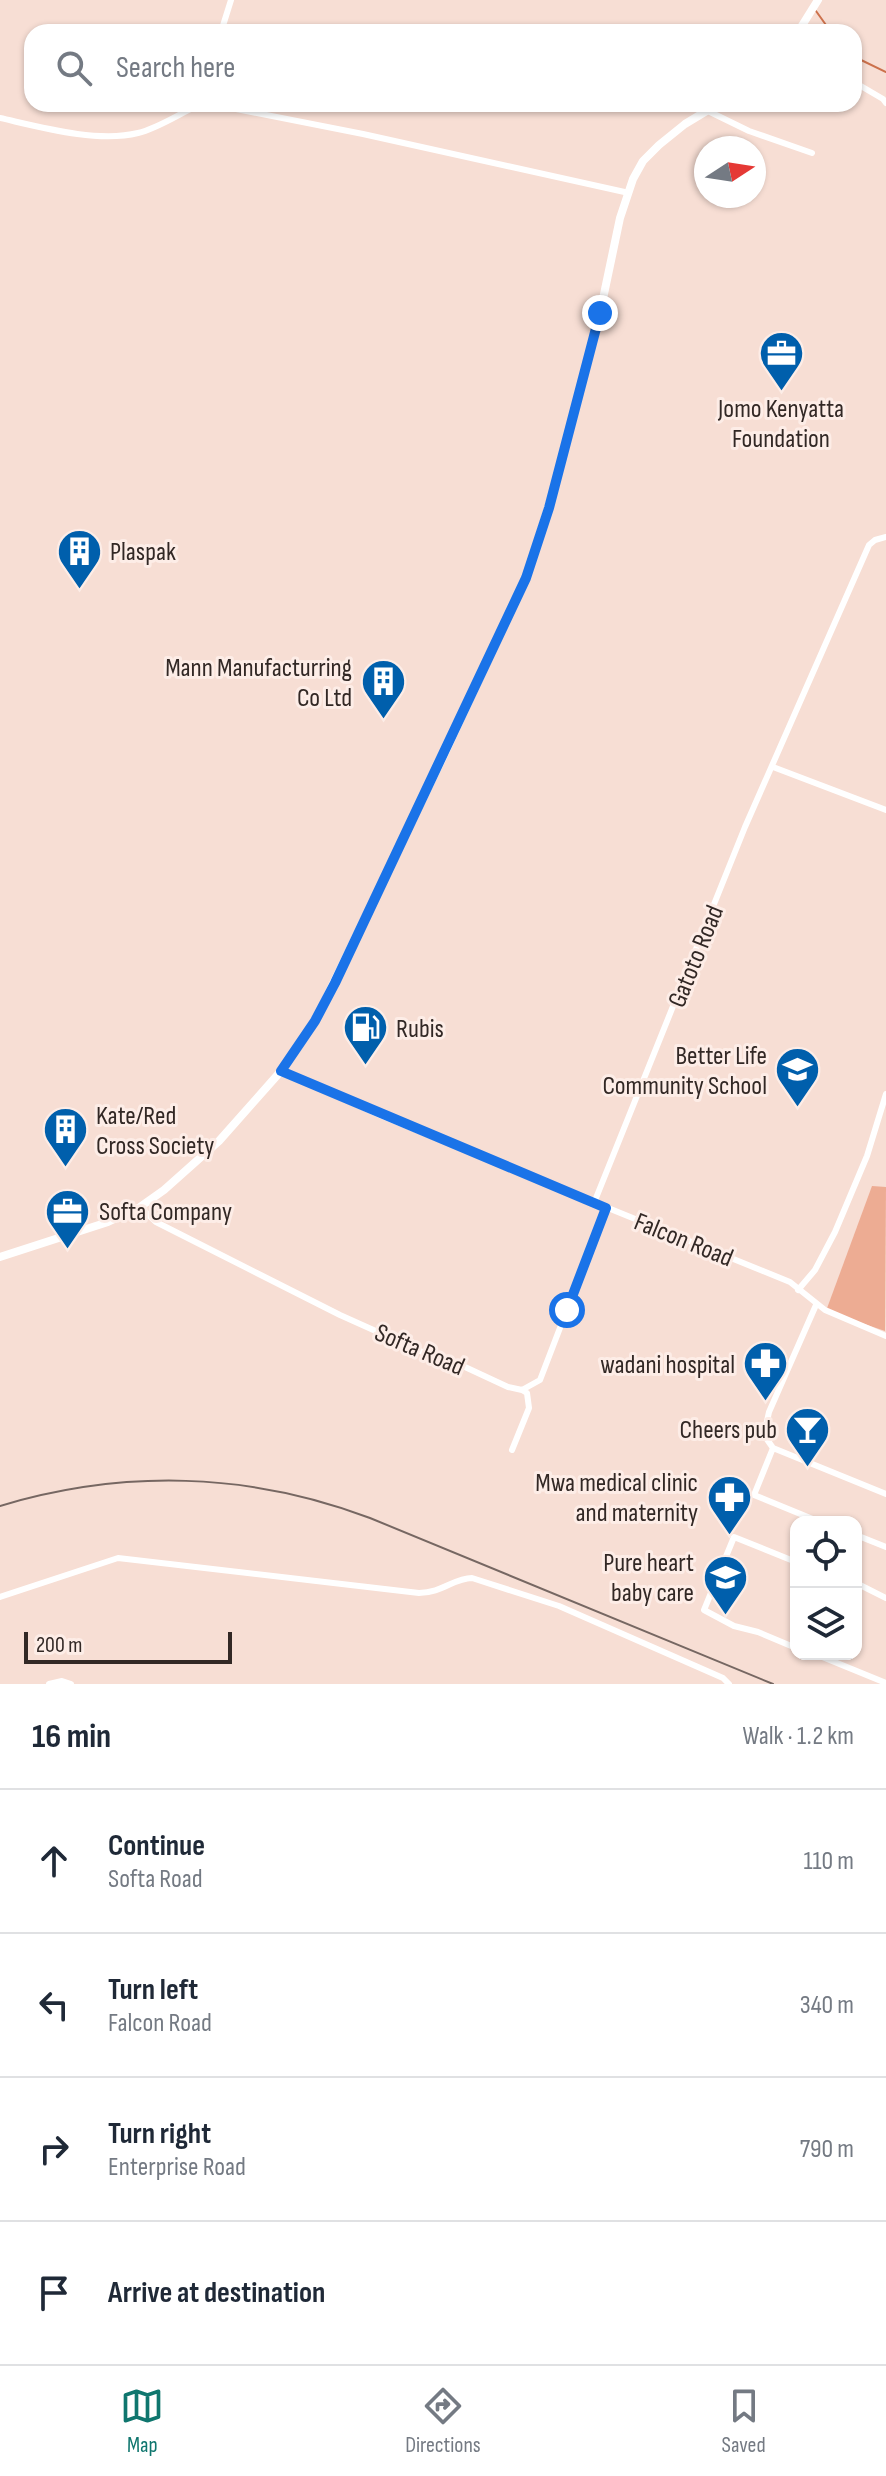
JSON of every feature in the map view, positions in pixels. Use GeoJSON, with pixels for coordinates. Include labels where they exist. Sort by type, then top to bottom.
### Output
{"type":"FeatureCollection","features":[{"type":"Feature","properties":{"kind":"main road"},"geometry":{"type":"LineString","coordinates":[[804,24],[818,0]]}},
{"type":"Feature","properties":{"kind":"main road"},"geometry":{"type":"LineString","coordinates":[[0,1257],[63,1238],[140,1207],[203,1157],[281,1071],[315,1021],[526,578],[555,486],[600,313],[620,218],[629,193],[643,161],[685,124],[706,112]]}},
{"type":"Feature","properties":{"kind":"street"},"geometry":{"type":"LineString","coordinates":[[224,24],[231,0]]}},
{"type":"Feature","properties":{"kind":"street"},"geometry":{"type":"LineString","coordinates":[[862,86],[885,99]]}},
{"type":"Feature","properties":{"kind":"street"},"geometry":{"type":"LineString","coordinates":[[0,118],[95,135],[122,136],[140,133],[184,112]]}},
{"type":"Feature","properties":{"kind":"street"},"geometry":{"type":"LineString","coordinates":[[251,112],[629,193]]}},
{"type":"Feature","properties":{"kind":"street"},"geometry":{"type":"LineString","coordinates":[[710,112],[749,131],[812,153]]}},
{"type":"Feature","properties":{"kind":"street","name":"Gatoto Road"},"geometry":{"type":"LineString","coordinates":[[594,1203],[745,827],[869,545],[886,537]]}},
{"type":"Feature","properties":{"kind":"street"},"geometry":{"type":"LineString","coordinates":[[773,767],[886,810]]}},
{"type":"Feature","properties":{"kind":"street","name":"Falcon Road"},"geometry":{"type":"LineString","coordinates":[[281,1071],[790,1282],[816,1305],[886,1336]]}},
{"type":"Feature","properties":{"kind":"street"},"geometry":{"type":"LineString","coordinates":[[798,1290],[815,1270],[835,1232],[867,1156],[886,1094]]}},
{"type":"Feature","properties":{"kind":"street","name":"Softa Road"},"geometry":{"type":"LineString","coordinates":[[140,1207],[156,1222],[340,1315],[438,1359],[522,1390]]}},
{"type":"Feature","properties":{"kind":"street"},"geometry":{"type":"LineString","coordinates":[[512,1450],[529,1408],[527,1393],[522,1390],[540,1380],[606,1208]]}},
{"type":"Feature","properties":{"kind":"street"},"geometry":{"type":"LineString","coordinates":[[816,1305],[767,1420],[764,1435],[773,1448],[886,1494]]}},
{"type":"Feature","properties":{"kind":"street"},"geometry":{"type":"LineString","coordinates":[[773,1448],[754,1495],[805,1516]]}},
{"type":"Feature","properties":{"kind":"street"},"geometry":{"type":"LineString","coordinates":[[790,1560],[734,1537],[704,1607],[707,1614],[790,1645]]}},
{"type":"Feature","properties":{"kind":"street"},"geometry":{"type":"LineString","coordinates":[[862,1537],[886,1547]]}},
{"type":"Feature","properties":{"kind":"street"},"geometry":{"type":"LineString","coordinates":[[0,1597],[118,1558],[419,1593],[438,1591],[461,1579],[472,1578],[559,1606],[723,1678],[729,1684]]}},
{"type":"Feature","properties":{"kind":"street"},"geometry":{"type":"LineString","coordinates":[[862,1586],[886,1598]]}},
{"type":"Feature","properties":{"kind":"street"},"geometry":{"type":"LineString","coordinates":[[830,1660],[886,1683]]}},
{"type":"Feature","properties":{"kind":"street"},"geometry":{"type":"LineString","coordinates":[[49,1684],[62,1681],[71,1684]]}},
{"type":"Feature","properties":{"kind":"shaded area"},"geometry":{"type":"Polygon","coordinates":[[[872,1186],[886,1187],[885,1331],[826,1311],[872,1186]]]}},
{"type":"Feature","properties":{"kind":"waterway"},"geometry":{"type":"LineString","coordinates":[[816,11],[825,24]]}},
{"type":"Feature","properties":{"kind":"waterway"},"geometry":{"type":"LineString","coordinates":[[862,60],[886,72]]}},
{"type":"Feature","properties":{"kind":"railway"},"geometry":{"type":"LineString","coordinates":[[0,1506],[46,1494],[139,1481],[232,1484],[278,1492],[370,1518],[773,1684]]}},
{"type":"Feature","properties":{"kind":"place","name":"Jomo Kenyatta Foundation"},"geometry":{"type":"Point","coordinates":[781,392]}},
{"type":"Feature","properties":{"kind":"place","name":"Plaspak"},"geometry":{"type":"Point","coordinates":[79,590]}},
{"type":"Feature","properties":{"kind":"place","name":"Mann Manufacturring Co Ltd"},"geometry":{"type":"Point","coordinates":[383,721]}},
{"type":"Feature","properties":{"kind":"place","name":"Rubis"},"geometry":{"type":"Point","coordinates":[365,1067]}},
{"type":"Feature","properties":{"kind":"place","name":"Better Life Community School"},"geometry":{"type":"Point","coordinates":[798,1109]}},
{"type":"Feature","properties":{"kind":"place","name":"Kate/Red Cross Society"},"geometry":{"type":"Point","coordinates":[65,1169]}},
{"type":"Feature","properties":{"kind":"place","name":"Softa Company"},"geometry":{"type":"Point","coordinates":[68,1250]}},
{"type":"Feature","properties":{"kind":"place","name":"wadani hospital"},"geometry":{"type":"Point","coordinates":[766,1403]}},
{"type":"Feature","properties":{"kind":"place","name":"Cheers pub"},"geometry":{"type":"Point","coordinates":[808,1468]}},
{"type":"Feature","properties":{"kind":"place","name":"Mwa medical clinic and maternity"},"geometry":{"type":"Point","coordinates":[729,1536]}},
{"type":"Feature","properties":{"kind":"place","name":"Pure heart baby care"},"geometry":{"type":"Point","coordinates":[725,1616]}},
{"type":"Feature","properties":{"kind":"route"},"geometry":{"type":"LineString","coordinates":[[567,1310],[606,1208],[281,1071],[315,1021],[335,983],[526,578],[549,508],[600,313]]}}]}
